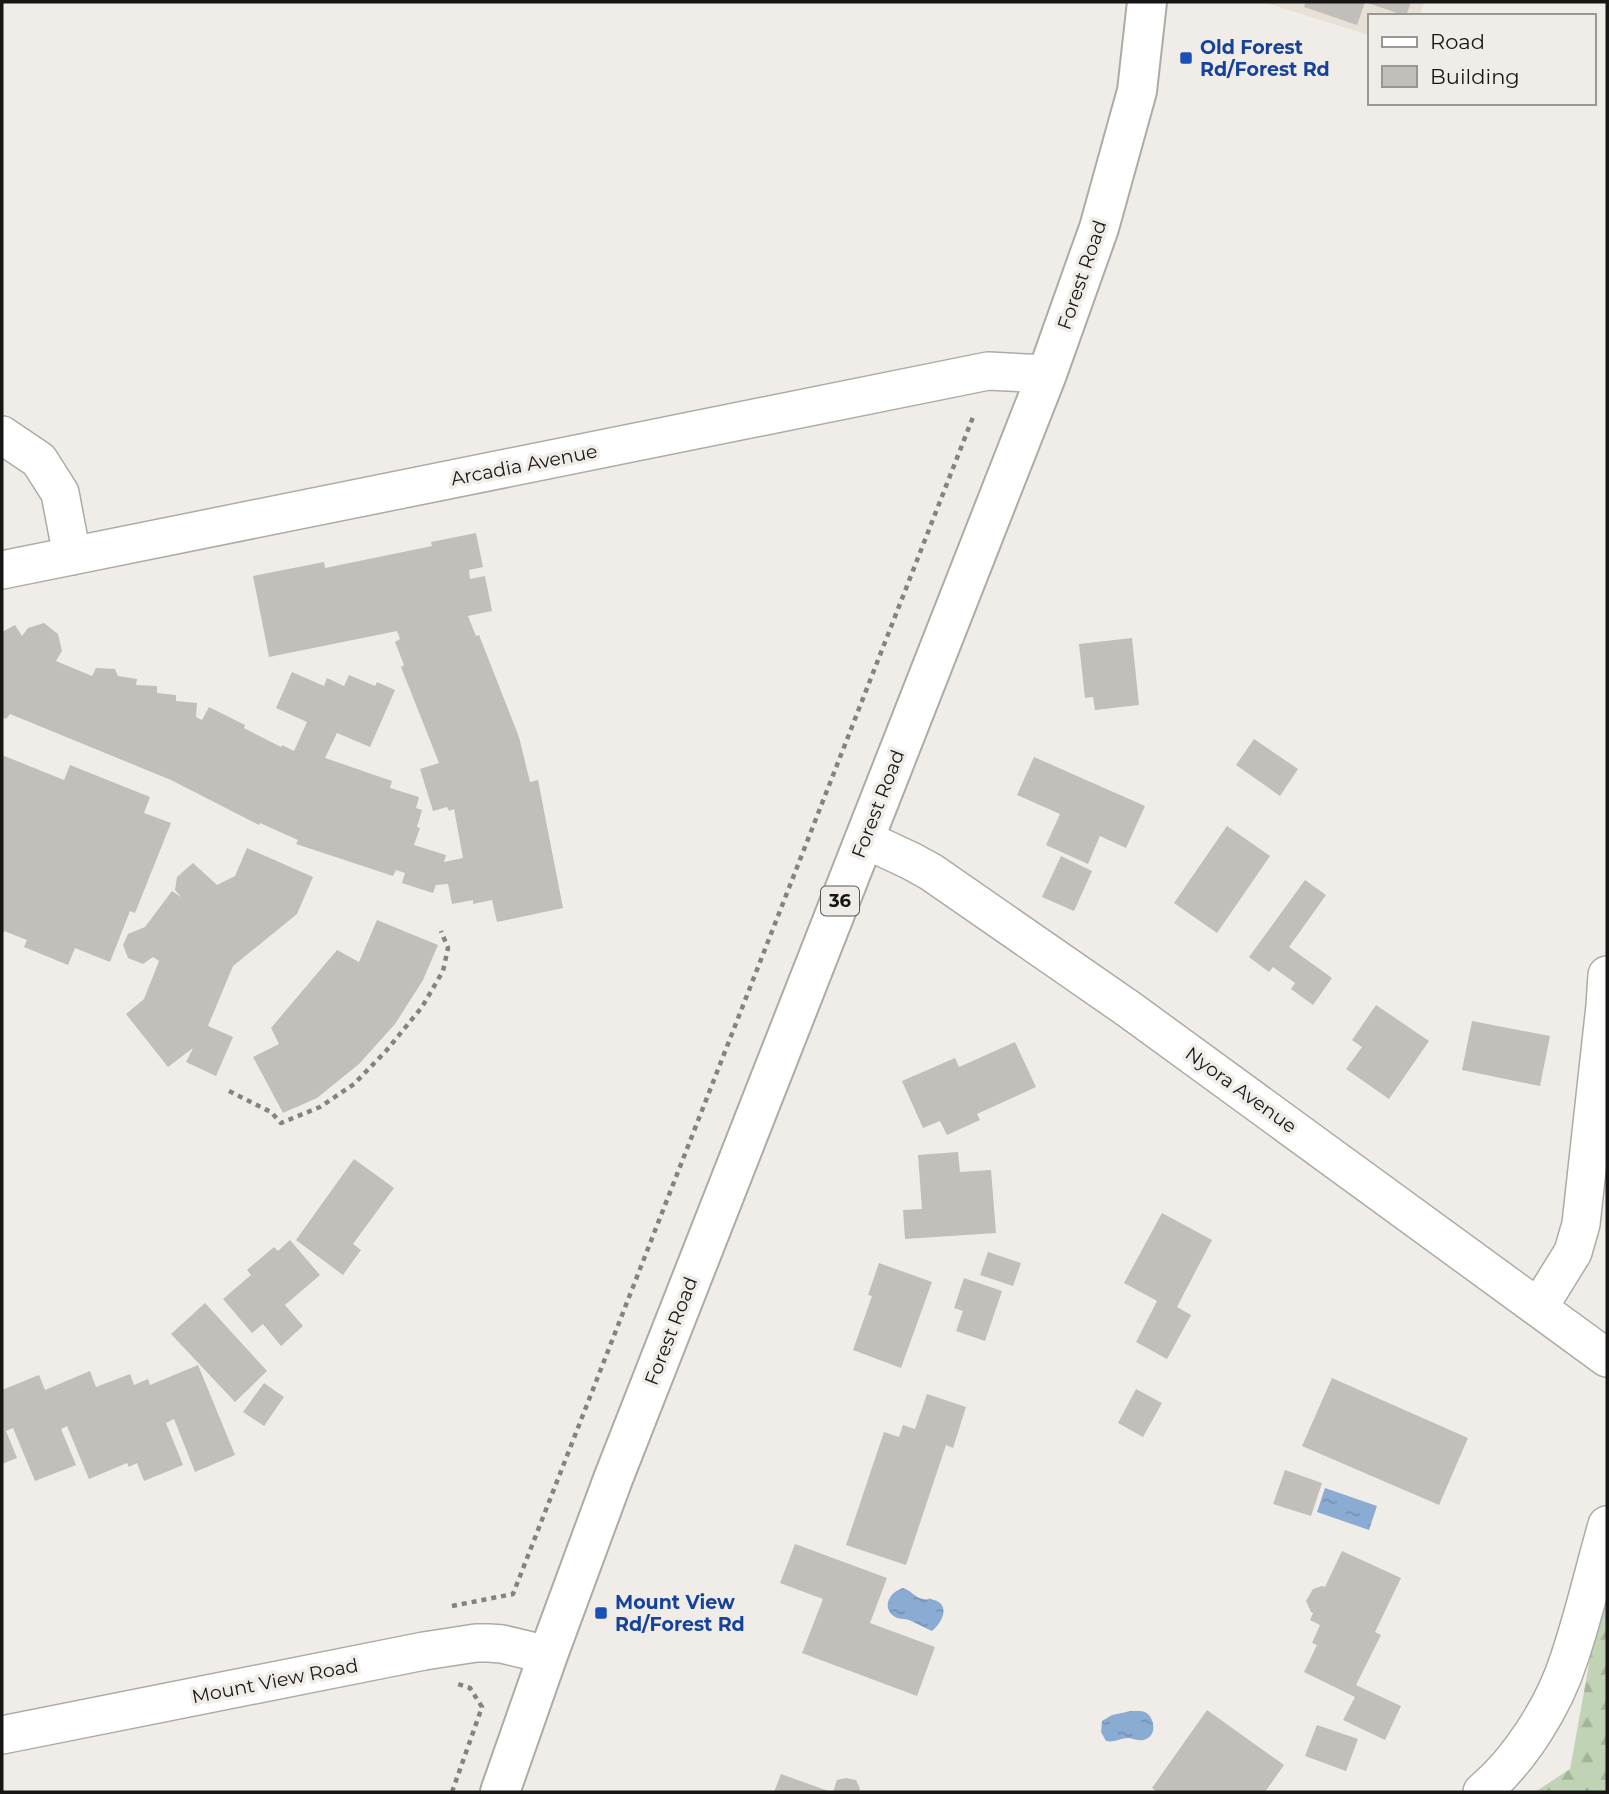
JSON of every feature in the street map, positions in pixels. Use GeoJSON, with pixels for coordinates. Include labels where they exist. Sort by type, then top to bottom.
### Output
{"type":"FeatureCollection","features":[{"type":"Feature","properties":{"kind":"main road","name":"Forest Road"},"geometry":{"type":"LineString","coordinates":[[500,1792],[613,1479],[1047,374],[1099,228],[1137,91],[1147,2]]}},
{"type":"Feature","properties":{"kind":"street","name":"Arcadia Avenue"},"geometry":{"type":"LineString","coordinates":[[2,570],[988,371],[1047,374]]}},
{"type":"Feature","properties":{"kind":"street"},"geometry":{"type":"LineString","coordinates":[[2,435],[39,460],[60,493],[72,556]]}},
{"type":"Feature","properties":{"kind":"street","name":"Nyora Avenue"},"geometry":{"type":"LineString","coordinates":[[864,839],[931,872],[1085,978],[1607,1358]]}},
{"type":"Feature","properties":{"kind":"street"},"geometry":{"type":"LineString","coordinates":[[1539,1307],[1570,1259],[1581,1224],[1607,996]]}},
{"type":"Feature","properties":{"kind":"street"},"geometry":{"type":"LineString","coordinates":[[1482,1792],[1503,1772],[1527,1742],[1554,1694],[1569,1661],[1607,1525]]}},
{"type":"Feature","properties":{"kind":"street","name":"Mount View Road"},"geometry":{"type":"LineString","coordinates":[[2,1735],[476,1643],[502,1644],[548,1655]]}},
{"type":"Feature","properties":{"kind":"path"},"geometry":{"type":"LineString","coordinates":[[513,1594],[972,417]]}},
{"type":"Feature","properties":{"kind":"path"},"geometry":{"type":"LineString","coordinates":[[229,1091],[271,1112],[281,1124],[320,1107],[354,1084],[386,1051],[422,1007],[443,971],[448,948],[441,931]]}},
{"type":"Feature","properties":{"kind":"path"},"geometry":{"type":"LineString","coordinates":[[452,1792],[482,1707],[470,1688]]}},
{"type":"Feature","properties":{"kind":"shaded area"},"geometry":{"type":"Polygon","coordinates":[[[1263,2],[1425,2],[1420,14],[1368,14],[1368,35],[1263,2]]]}},
{"type":"Feature","properties":{"kind":"green space"},"geometry":{"type":"Polygon","coordinates":[[[1607,1606],[1607,1792],[1535,1792],[1570,1769],[1597,1620],[1607,1606]]]}},
{"type":"Feature","properties":{"kind":"water"},"geometry":{"type":"Polygon","coordinates":[[[1325,1488],[1377,1506],[1369,1530],[1317,1512],[1325,1488]]]}},
{"type":"Feature","properties":{"kind":"water"},"geometry":{"type":"Polygon","coordinates":[[[903,1588],[920,1598],[939,1602],[942,1606],[942,1619],[932,1631],[909,1620],[895,1617],[888,1609],[888,1601],[894,1593],[903,1588]]]}},
{"type":"Feature","properties":{"kind":"water"},"geometry":{"type":"Polygon","coordinates":[[[1131,1711],[1148,1714],[1153,1724],[1152,1734],[1142,1740],[1129,1738],[1106,1741],[1101,1732],[1102,1721],[1112,1715],[1131,1711]]]}},
{"type":"Feature","properties":{"kind":"building"},"geometry":{"type":"Polygon","coordinates":[[[1306,2],[1365,2],[1357,25],[1304,7],[1306,2]]]}},
{"type":"Feature","properties":{"kind":"building"},"geometry":{"type":"Polygon","coordinates":[[[1365,2],[1411,2],[1407,14],[1365,2]]]}},
{"type":"Feature","properties":{"kind":"building"},"geometry":{"type":"Polygon","coordinates":[[[476,533],[483,567],[469,570],[470,579],[485,576],[492,611],[468,616],[476,636],[479,635],[519,737],[530,782],[538,780],[563,908],[497,922],[492,900],[452,904],[448,884],[436,885],[433,893],[402,883],[405,873],[396,870],[393,876],[296,844],[298,840],[260,823],[259,825],[171,780],[10,714],[6,719],[2,717],[2,632],[15,625],[22,636],[28,628],[44,623],[58,634],[62,651],[56,661],[92,676],[96,668],[115,669],[118,676],[137,679],[136,685],[157,686],[157,693],[176,695],[176,701],[197,703],[196,717],[202,720],[209,707],[245,725],[244,728],[294,751],[307,722],[276,708],[292,672],[324,686],[327,678],[344,686],[349,675],[375,686],[377,682],[395,690],[370,747],[337,733],[325,758],[392,781],[390,788],[419,797],[416,808],[422,810],[414,845],[446,855],[444,862],[463,858],[454,809],[449,811],[447,807],[433,811],[420,769],[439,763],[401,667],[404,665],[395,642],[400,639],[397,631],[269,657],[253,576],[324,562],[325,568],[432,546],[431,542],[476,533]]]}},
{"type":"Feature","properties":{"kind":"building"},"geometry":{"type":"Polygon","coordinates":[[[1132,638],[1139,705],[1095,710],[1093,697],[1085,698],[1079,644],[1132,638]]]}},
{"type":"Feature","properties":{"kind":"building"},"geometry":{"type":"Polygon","coordinates":[[[1254,739],[1298,769],[1280,796],[1236,765],[1254,739]]]}},
{"type":"Feature","properties":{"kind":"building"},"geometry":{"type":"Polygon","coordinates":[[[2,755],[64,780],[70,765],[150,797],[144,813],[171,823],[135,913],[130,911],[110,962],[75,948],[68,965],[24,947],[27,940],[4,931],[2,936],[2,755]]]}},
{"type":"Feature","properties":{"kind":"building"},"geometry":{"type":"Polygon","coordinates":[[[1034,757],[1145,806],[1126,848],[1100,836],[1088,864],[1046,845],[1060,814],[1017,795],[1034,757]]]}},
{"type":"Feature","properties":{"kind":"building"},"geometry":{"type":"Polygon","coordinates":[[[1227,826],[1270,856],[1217,933],[1174,903],[1227,826]]]}},
{"type":"Feature","properties":{"kind":"building"},"geometry":{"type":"Polygon","coordinates":[[[247,848],[313,877],[297,914],[233,966],[208,1026],[233,1037],[216,1076],[186,1062],[193,1048],[168,1067],[126,1014],[144,999],[159,961],[153,957],[143,964],[128,958],[123,945],[128,934],[145,927],[172,891],[181,897],[175,890],[177,877],[193,863],[217,885],[235,876],[247,848]]]}},
{"type":"Feature","properties":{"kind":"building"},"geometry":{"type":"Polygon","coordinates":[[[1061,856],[1092,871],[1074,911],[1042,897],[1061,856]]]}},
{"type":"Feature","properties":{"kind":"building"},"geometry":{"type":"Polygon","coordinates":[[[1305,880],[1326,895],[1289,947],[1332,978],[1313,1005],[1291,989],[1295,983],[1273,967],[1269,972],[1249,957],[1305,880]]]}},
{"type":"Feature","properties":{"kind":"building"},"geometry":{"type":"Polygon","coordinates":[[[377,920],[438,945],[423,980],[395,1024],[359,1064],[317,1098],[283,1113],[253,1057],[279,1044],[271,1028],[337,950],[359,962],[377,920]]]}},
{"type":"Feature","properties":{"kind":"building"},"geometry":{"type":"Polygon","coordinates":[[[1376,1005],[1429,1041],[1389,1099],[1346,1069],[1362,1047],[1352,1040],[1376,1005]]]}},
{"type":"Feature","properties":{"kind":"building"},"geometry":{"type":"Polygon","coordinates":[[[1472,1021],[1550,1036],[1540,1086],[1462,1070],[1472,1021]]]}},
{"type":"Feature","properties":{"kind":"building"},"geometry":{"type":"Polygon","coordinates":[[[1015,1042],[1036,1087],[977,1114],[980,1120],[947,1135],[940,1121],[923,1128],[902,1081],[955,1058],[959,1067],[1015,1042]]]}},
{"type":"Feature","properties":{"kind":"building"},"geometry":{"type":"Polygon","coordinates":[[[958,1152],[960,1172],[991,1170],[996,1233],[905,1239],[903,1210],[922,1209],[918,1155],[958,1152]]]}},
{"type":"Feature","properties":{"kind":"building"},"geometry":{"type":"Polygon","coordinates":[[[354,1159],[394,1188],[353,1244],[361,1250],[343,1275],[296,1240],[354,1159]]]}},
{"type":"Feature","properties":{"kind":"building"},"geometry":{"type":"Polygon","coordinates":[[[1162,1213],[1212,1240],[1177,1307],[1191,1315],[1167,1359],[1136,1342],[1157,1301],[1124,1283],[1162,1213]]]}},
{"type":"Feature","properties":{"kind":"building"},"geometry":{"type":"Polygon","coordinates":[[[290,1240],[320,1275],[285,1305],[303,1326],[281,1346],[263,1324],[252,1333],[223,1299],[251,1275],[247,1270],[274,1247],[278,1251],[290,1240]]]}},
{"type":"Feature","properties":{"kind":"building"},"geometry":{"type":"Polygon","coordinates":[[[988,1252],[1021,1263],[1013,1286],[980,1275],[988,1252]]]}},
{"type":"Feature","properties":{"kind":"building"},"geometry":{"type":"Polygon","coordinates":[[[879,1263],[932,1282],[901,1368],[853,1350],[872,1296],[868,1295],[879,1263]]]}},
{"type":"Feature","properties":{"kind":"building"},"geometry":{"type":"Polygon","coordinates":[[[964,1278],[1002,1291],[985,1341],[956,1331],[963,1311],[954,1308],[964,1278]]]}},
{"type":"Feature","properties":{"kind":"building"},"geometry":{"type":"Polygon","coordinates":[[[205,1303],[267,1371],[235,1402],[171,1334],[205,1303]]]}},
{"type":"Feature","properties":{"kind":"building"},"geometry":{"type":"Polygon","coordinates":[[[198,1365],[235,1455],[195,1472],[174,1419],[166,1423],[183,1465],[144,1481],[137,1463],[129,1467],[127,1463],[89,1479],[67,1426],[61,1429],[76,1465],[35,1481],[13,1428],[6,1431],[17,1458],[2,1464],[2,1390],[39,1375],[45,1390],[90,1371],[96,1387],[130,1374],[134,1385],[148,1379],[150,1385],[198,1365]]]}},
{"type":"Feature","properties":{"kind":"building"},"geometry":{"type":"Polygon","coordinates":[[[1332,1378],[1468,1438],[1439,1505],[1302,1446],[1332,1378]]]}},
{"type":"Feature","properties":{"kind":"building"},"geometry":{"type":"Polygon","coordinates":[[[264,1383],[284,1397],[264,1426],[243,1412],[264,1383]]]}},
{"type":"Feature","properties":{"kind":"building"},"geometry":{"type":"Polygon","coordinates":[[[1136,1389],[1162,1403],[1143,1437],[1118,1423],[1136,1389]]]}},
{"type":"Feature","properties":{"kind":"building"},"geometry":{"type":"Polygon","coordinates":[[[927,1394],[966,1407],[953,1448],[946,1445],[906,1565],[846,1545],[884,1432],[899,1437],[903,1425],[915,1429],[927,1394]]]}},
{"type":"Feature","properties":{"kind":"building"},"geometry":{"type":"Polygon","coordinates":[[[1285,1470],[1322,1483],[1311,1516],[1273,1504],[1285,1470]]]}},
{"type":"Feature","properties":{"kind":"building"},"geometry":{"type":"Polygon","coordinates":[[[795,1544],[887,1578],[870,1623],[935,1647],[917,1696],[802,1653],[823,1599],[780,1583],[795,1544]]]}},
{"type":"Feature","properties":{"kind":"building"},"geometry":{"type":"Polygon","coordinates":[[[1342,1551],[1401,1578],[1375,1632],[1381,1635],[1356,1685],[1401,1706],[1385,1740],[1343,1720],[1355,1697],[1304,1672],[1317,1645],[1312,1643],[1320,1625],[1310,1620],[1313,1613],[1306,1601],[1313,1589],[1325,1587],[1342,1551]]]}},
{"type":"Feature","properties":{"kind":"building"},"geometry":{"type":"Polygon","coordinates":[[[1207,1710],[1284,1765],[1265,1792],[1157,1792],[1152,1788],[1207,1710]]]}},
{"type":"Feature","properties":{"kind":"building"},"geometry":{"type":"Polygon","coordinates":[[[1317,1725],[1358,1739],[1346,1771],[1305,1756],[1317,1725]]]}},
{"type":"Feature","properties":{"kind":"building"},"geometry":{"type":"Polygon","coordinates":[[[781,1774],[831,1792],[774,1792],[781,1774]]]}},
{"type":"Feature","properties":{"kind":"building"},"geometry":{"type":"Polygon","coordinates":[[[837,1780],[856,1780],[859,1792],[833,1792],[837,1780]]]}},
{"type":"Feature","properties":{"kind":"place","name":"Old Forest Rd/Forest Rd"},"geometry":{"type":"Point","coordinates":[1186,58]}},
{"type":"Feature","properties":{"kind":"place","name":"Mount View Rd/Forest Rd"},"geometry":{"type":"Point","coordinates":[601,1613]}}]}
